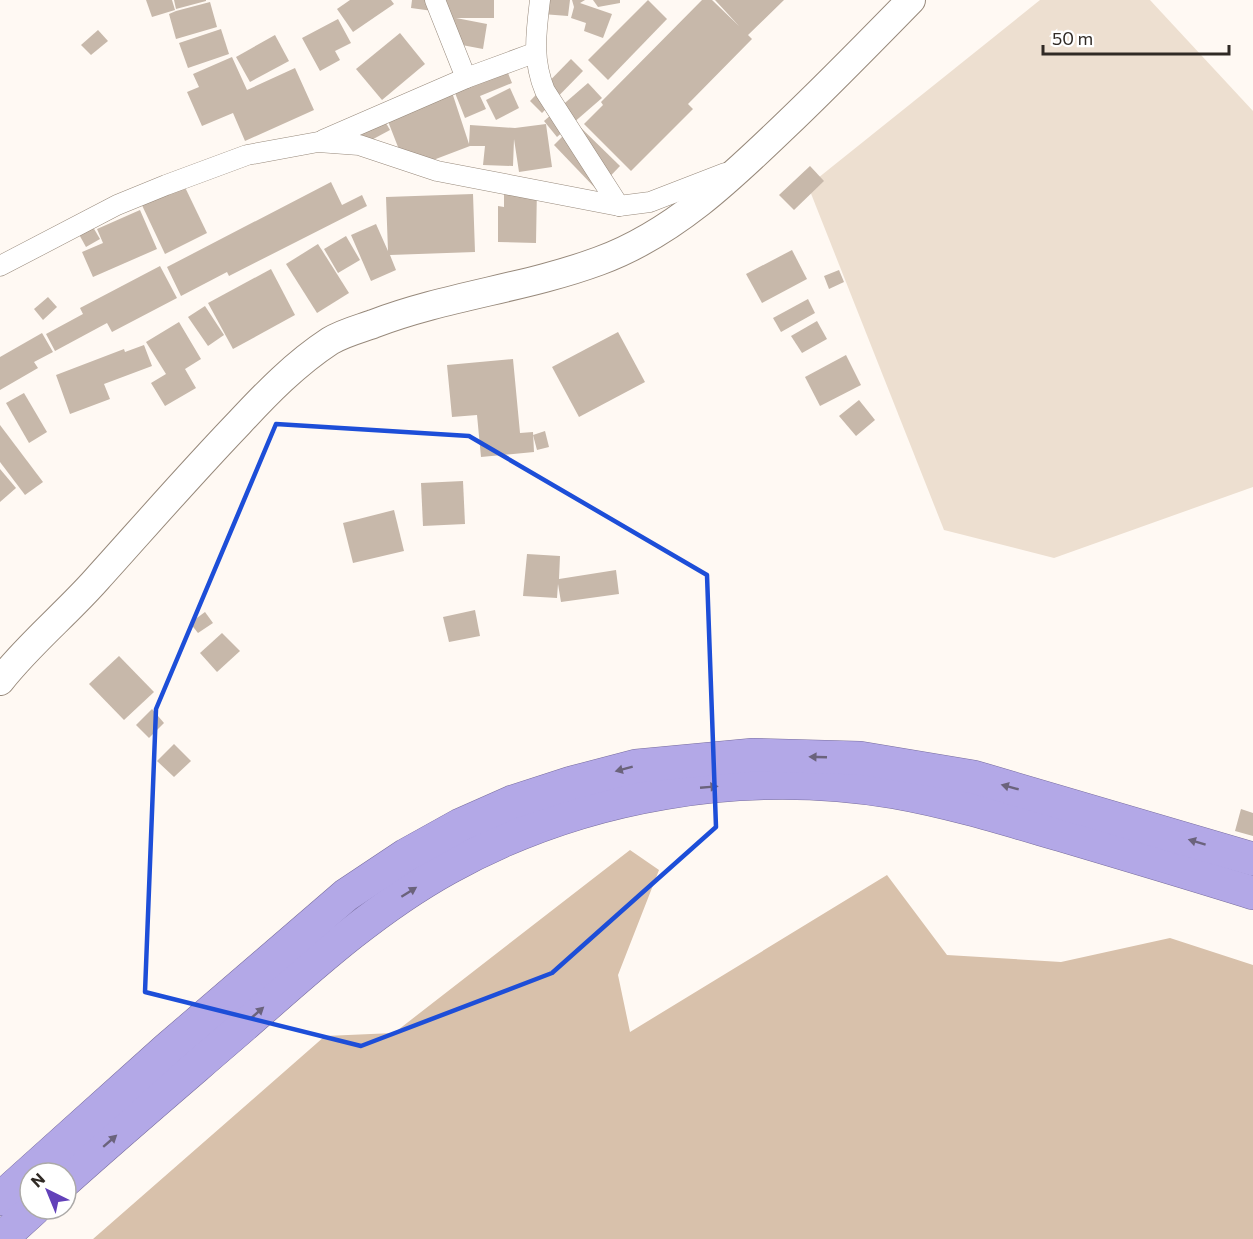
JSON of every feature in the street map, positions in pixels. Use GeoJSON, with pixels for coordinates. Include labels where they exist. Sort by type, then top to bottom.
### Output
{"type":"FeatureCollection","features":[{"type":"Feature","properties":{"kind":"highway"},"geometry":{"type":"LineString","coordinates":[[0,1199],[176,1041],[346,895],[406,855],[460,825],[512,802],[636,766],[753,755],[860,758],[974,777],[1253,859]]}},
{"type":"Feature","properties":{"kind":"highway"},"geometry":{"type":"LineString","coordinates":[[78,1170],[323,956],[389,905],[448,868],[515,836],[570,816],[622,802],[675,790],[729,785],[817,785],[891,792],[963,806],[1253,893]]}},
{"type":"Feature","properties":{"kind":"highway"},"geometry":{"type":"LineString","coordinates":[[2,1239],[21,1221]]}},
{"type":"Feature","properties":{"kind":"main road"},"geometry":{"type":"LineString","coordinates":[[8,671],[94,582],[204,457],[296,366],[333,339],[416,310],[546,278],[618,254],[687,213],[744,165],[846,68],[911,0]]}},
{"type":"Feature","properties":{"kind":"street"},"geometry":{"type":"LineString","coordinates":[[435,0],[466,78]]}},
{"type":"Feature","properties":{"kind":"street"},"geometry":{"type":"LineString","coordinates":[[540,0],[534,53],[536,70],[544,91],[619,206]]}},
{"type":"Feature","properties":{"kind":"street"},"geometry":{"type":"LineString","coordinates":[[0,266],[117,205],[166,185],[247,155],[318,142],[466,78],[534,53]]}},
{"type":"Feature","properties":{"kind":"street"},"geometry":{"type":"LineString","coordinates":[[318,142],[359,145],[437,171],[619,206],[650,202],[744,165]]}},
{"type":"Feature","properties":{"kind":"highlighted area"},"geometry":{"type":"Polygon","coordinates":[[[276,424],[469,436],[707,575],[716,827],[552,973],[361,1046],[145,992],[156,709],[276,424]]]}},
{"type":"Feature","properties":{"kind":"shaded area"},"geometry":{"type":"Polygon","coordinates":[[[1040,0],[1150,0],[1253,111],[1253,487],[1054,558],[944,530],[808,186],[1040,0]]]}},
{"type":"Feature","properties":{"kind":"shaded area"},"geometry":{"type":"Polygon","coordinates":[[[630,850],[659,870],[618,975],[630,1032],[887,875],[947,955],[1061,962],[1170,938],[1253,965],[1253,1239],[93,1239],[325,1036],[394,1033],[630,850]]]}},
{"type":"Feature","properties":{"kind":"building"},"geometry":{"type":"Polygon","coordinates":[[[146,0],[172,0],[175,10],[152,17],[146,0]]]}},
{"type":"Feature","properties":{"kind":"building"},"geometry":{"type":"Polygon","coordinates":[[[174,0],[206,0],[206,1],[176,9],[174,0]]]}},
{"type":"Feature","properties":{"kind":"building"},"geometry":{"type":"Polygon","coordinates":[[[350,0],[391,0],[394,4],[353,32],[337,9],[350,0]]]}},
{"type":"Feature","properties":{"kind":"building"},"geometry":{"type":"Polygon","coordinates":[[[412,0],[442,0],[440,12],[411,8],[412,0]]]}},
{"type":"Feature","properties":{"kind":"building"},"geometry":{"type":"Polygon","coordinates":[[[443,0],[494,0],[494,18],[456,18],[487,24],[483,49],[446,42],[443,0]]]}},
{"type":"Feature","properties":{"kind":"building"},"geometry":{"type":"Polygon","coordinates":[[[543,0],[570,0],[568,16],[542,14],[543,0]]]}},
{"type":"Feature","properties":{"kind":"building"},"geometry":{"type":"Polygon","coordinates":[[[572,0],[585,0],[580,3],[612,14],[603,38],[584,31],[586,23],[571,18],[574,7],[572,0]]]}},
{"type":"Feature","properties":{"kind":"building"},"geometry":{"type":"Polygon","coordinates":[[[593,0],[620,0],[620,3],[598,7],[593,0]]]}},
{"type":"Feature","properties":{"kind":"building"},"geometry":{"type":"Polygon","coordinates":[[[648,0],[667,19],[608,80],[588,60],[648,0]]]}},
{"type":"Feature","properties":{"kind":"building"},"geometry":{"type":"Polygon","coordinates":[[[702,0],[712,0],[739,26],[715,0],[784,0],[748,35],[752,39],[688,104],[693,109],[631,171],[584,124],[603,105],[601,102],[702,0]]]}},
{"type":"Feature","properties":{"kind":"building"},"geometry":{"type":"Polygon","coordinates":[[[210,2],[217,27],[176,39],[169,14],[210,2]]]}},
{"type":"Feature","properties":{"kind":"building"},"geometry":{"type":"Polygon","coordinates":[[[338,19],[351,43],[335,51],[340,60],[320,71],[302,38],[338,19]]]}},
{"type":"Feature","properties":{"kind":"building"},"geometry":{"type":"Polygon","coordinates":[[[221,29],[229,54],[188,68],[179,43],[221,29]]]}},
{"type":"Feature","properties":{"kind":"building"},"geometry":{"type":"Polygon","coordinates":[[[98,30],[108,41],[91,55],[81,45],[98,30]]]}},
{"type":"Feature","properties":{"kind":"building"},"geometry":{"type":"Polygon","coordinates":[[[400,33],[425,64],[382,100],[356,69],[400,33]]]}},
{"type":"Feature","properties":{"kind":"building"},"geometry":{"type":"Polygon","coordinates":[[[275,35],[289,61],[250,82],[236,57],[275,35]]]}},
{"type":"Feature","properties":{"kind":"building"},"geometry":{"type":"Polygon","coordinates":[[[232,57],[247,90],[295,68],[314,110],[245,141],[233,113],[202,126],[187,92],[199,87],[193,74],[232,57]]]}},
{"type":"Feature","properties":{"kind":"building"},"geometry":{"type":"Polygon","coordinates":[[[571,59],[583,71],[542,113],[530,101],[571,59]]]}},
{"type":"Feature","properties":{"kind":"building"},"geometry":{"type":"Polygon","coordinates":[[[503,61],[512,83],[480,96],[486,109],[465,118],[451,83],[503,61]]]}},
{"type":"Feature","properties":{"kind":"building"},"geometry":{"type":"Polygon","coordinates":[[[448,80],[469,144],[470,125],[515,128],[546,124],[552,167],[519,172],[514,139],[513,166],[483,165],[485,146],[470,146],[407,170],[382,106],[448,80]]]}},
{"type":"Feature","properties":{"kind":"building"},"geometry":{"type":"Polygon","coordinates":[[[588,83],[602,98],[557,137],[544,121],[588,83]]]}},
{"type":"Feature","properties":{"kind":"building"},"geometry":{"type":"Polygon","coordinates":[[[510,88],[519,108],[496,120],[486,100],[510,88]]]}},
{"type":"Feature","properties":{"kind":"building"},"geometry":{"type":"Polygon","coordinates":[[[379,111],[390,130],[364,144],[353,125],[379,111]]]}},
{"type":"Feature","properties":{"kind":"building"},"geometry":{"type":"Polygon","coordinates":[[[576,123],[620,166],[597,190],[554,145],[576,123]]]}},
{"type":"Feature","properties":{"kind":"building"},"geometry":{"type":"Polygon","coordinates":[[[810,166],[824,181],[794,210],[779,195],[810,166]]]}},
{"type":"Feature","properties":{"kind":"building"},"geometry":{"type":"Polygon","coordinates":[[[182,181],[207,233],[165,254],[140,201],[182,181]]]}},
{"type":"Feature","properties":{"kind":"building"},"geometry":{"type":"Polygon","coordinates":[[[331,182],[342,205],[362,195],[367,206],[229,276],[227,272],[181,296],[167,267],[331,182]]]}},
{"type":"Feature","properties":{"kind":"building"},"geometry":{"type":"Polygon","coordinates":[[[504,187],[537,187],[536,243],[498,242],[498,206],[504,207],[504,187]]]}},
{"type":"Feature","properties":{"kind":"building"},"geometry":{"type":"Polygon","coordinates":[[[473,194],[475,252],[390,255],[396,270],[371,281],[351,235],[376,224],[388,251],[386,197],[473,194]]]}},
{"type":"Feature","properties":{"kind":"building"},"geometry":{"type":"Polygon","coordinates":[[[140,210],[157,249],[93,277],[82,252],[103,243],[97,229],[140,210]]]}},
{"type":"Feature","properties":{"kind":"building"},"geometry":{"type":"Polygon","coordinates":[[[90,222],[100,239],[86,247],[76,229],[90,222]]]}},
{"type":"Feature","properties":{"kind":"building"},"geometry":{"type":"Polygon","coordinates":[[[346,236],[360,260],[338,273],[324,249],[346,236]]]}},
{"type":"Feature","properties":{"kind":"building"},"geometry":{"type":"Polygon","coordinates":[[[318,244],[349,293],[317,313],[286,264],[318,244]]]}},
{"type":"Feature","properties":{"kind":"building"},"geometry":{"type":"Polygon","coordinates":[[[792,250],[807,279],[762,303],[746,274],[792,250]]]}},
{"type":"Feature","properties":{"kind":"building"},"geometry":{"type":"Polygon","coordinates":[[[160,266],[177,298],[112,332],[107,323],[55,351],[46,334],[83,314],[80,308],[160,266]]]}},
{"type":"Feature","properties":{"kind":"building"},"geometry":{"type":"Polygon","coordinates":[[[271,269],[295,315],[233,349],[208,303],[271,269]]]}},
{"type":"Feature","properties":{"kind":"building"},"geometry":{"type":"Polygon","coordinates":[[[839,270],[844,282],[829,289],[824,276],[839,270]]]}},
{"type":"Feature","properties":{"kind":"building"},"geometry":{"type":"Polygon","coordinates":[[[48,297],[57,307],[43,320],[34,309],[48,297]]]}},
{"type":"Feature","properties":{"kind":"building"},"geometry":{"type":"Polygon","coordinates":[[[808,299],[815,313],[781,332],[773,318],[808,299]]]}},
{"type":"Feature","properties":{"kind":"building"},"geometry":{"type":"Polygon","coordinates":[[[205,306],[224,335],[208,346],[188,317],[205,306]]]}},
{"type":"Feature","properties":{"kind":"building"},"geometry":{"type":"Polygon","coordinates":[[[817,321],[827,339],[802,353],[791,336],[817,321]]]}},
{"type":"Feature","properties":{"kind":"building"},"geometry":{"type":"Polygon","coordinates":[[[179,322],[201,359],[185,369],[196,388],[165,406],[151,383],[166,374],[146,342],[179,322]]]}},
{"type":"Feature","properties":{"kind":"building"},"geometry":{"type":"Polygon","coordinates":[[[618,332],[645,382],[579,417],[552,367],[618,332]]]}},
{"type":"Feature","properties":{"kind":"building"},"geometry":{"type":"Polygon","coordinates":[[[42,333],[53,352],[34,362],[38,368],[0,390],[0,357],[42,333]]]}},
{"type":"Feature","properties":{"kind":"building"},"geometry":{"type":"Polygon","coordinates":[[[144,345],[152,366],[104,384],[110,399],[70,414],[56,375],[124,349],[125,352],[144,345]]]}},
{"type":"Feature","properties":{"kind":"building"},"geometry":{"type":"Polygon","coordinates":[[[846,355],[861,385],[820,406],[805,377],[846,355]]]}},
{"type":"Feature","properties":{"kind":"building"},"geometry":{"type":"Polygon","coordinates":[[[513,359],[520,433],[533,432],[534,452],[481,457],[477,415],[452,417],[447,365],[513,359]]]}},
{"type":"Feature","properties":{"kind":"building"},"geometry":{"type":"Polygon","coordinates":[[[24,393],[47,432],[29,443],[6,403],[24,393]]]}},
{"type":"Feature","properties":{"kind":"building"},"geometry":{"type":"Polygon","coordinates":[[[859,400],[875,420],[856,436],[839,416],[859,400]]]}},
{"type":"Feature","properties":{"kind":"building"},"geometry":{"type":"Polygon","coordinates":[[[0,425],[43,482],[25,495],[0,462],[0,425]]]}},
{"type":"Feature","properties":{"kind":"building"},"geometry":{"type":"Polygon","coordinates":[[[545,431],[549,447],[537,450],[533,435],[545,431]]]}},
{"type":"Feature","properties":{"kind":"building"},"geometry":{"type":"Polygon","coordinates":[[[0,469],[16,488],[0,502],[0,469]]]}},
{"type":"Feature","properties":{"kind":"building"},"geometry":{"type":"Polygon","coordinates":[[[463,481],[465,524],[423,526],[421,483],[463,481]]]}},
{"type":"Feature","properties":{"kind":"building"},"geometry":{"type":"Polygon","coordinates":[[[394,510],[404,551],[353,563],[343,523],[394,510]]]}},
{"type":"Feature","properties":{"kind":"building"},"geometry":{"type":"Polygon","coordinates":[[[527,554],[560,556],[559,579],[616,570],[619,594],[561,602],[558,584],[557,598],[523,596],[527,554]]]}},
{"type":"Feature","properties":{"kind":"building"},"geometry":{"type":"Polygon","coordinates":[[[475,610],[480,636],[449,642],[443,617],[475,610]]]}},
{"type":"Feature","properties":{"kind":"building"},"geometry":{"type":"Polygon","coordinates":[[[205,612],[213,623],[198,633],[190,623],[205,612]]]}},
{"type":"Feature","properties":{"kind":"building"},"geometry":{"type":"Polygon","coordinates":[[[222,633],[240,651],[217,672],[200,653],[222,633]]]}},
{"type":"Feature","properties":{"kind":"building"},"geometry":{"type":"Polygon","coordinates":[[[119,656],[154,692],[124,720],[89,684],[119,656]]]}},
{"type":"Feature","properties":{"kind":"building"},"geometry":{"type":"Polygon","coordinates":[[[152,709],[164,723],[149,738],[136,725],[152,709]]]}},
{"type":"Feature","properties":{"kind":"building"},"geometry":{"type":"Polygon","coordinates":[[[174,744],[191,761],[174,777],[157,761],[174,744]]]}},
{"type":"Feature","properties":{"kind":"building"},"geometry":{"type":"Polygon","coordinates":[[[1241,809],[1253,813],[1253,836],[1235,831],[1241,809]]]}}]}
